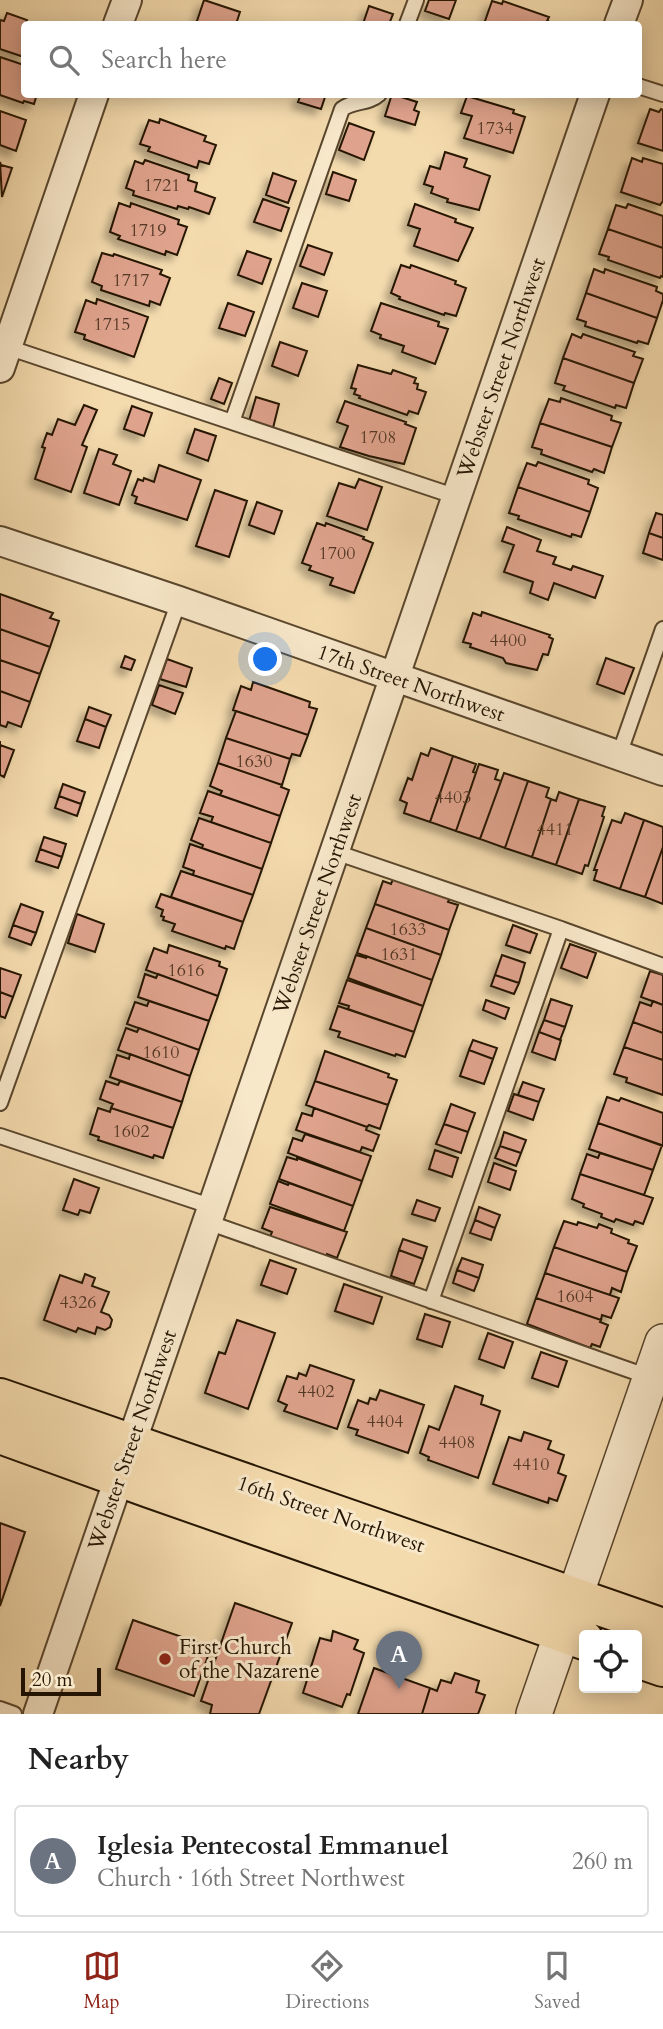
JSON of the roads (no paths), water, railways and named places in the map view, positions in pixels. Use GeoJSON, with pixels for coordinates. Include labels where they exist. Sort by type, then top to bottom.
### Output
{"type":"FeatureCollection","features":[{"type":"Feature","properties":{"kind":"main road","name":"16th Street Northwest"},"geometry":{"type":"LineString","coordinates":[[0,1398],[125,1460],[573,1636]]}},
{"type":"Feature","properties":{"kind":"main road","name":"16th Street Northwest"},"geometry":{"type":"LineString","coordinates":[[0,1434],[125,1460],[575,1597],[663,1628]]}},
{"type":"Feature","properties":{"kind":"main road"},"geometry":{"type":"LineString","coordinates":[[642,1660],[663,1667]]}},
{"type":"Feature","properties":{"kind":"street"},"geometry":{"type":"LineString","coordinates":[[119,21],[127,0]]}},
{"type":"Feature","properties":{"kind":"street"},"geometry":{"type":"LineString","coordinates":[[620,21],[628,0]]}},
{"type":"Feature","properties":{"kind":"street"},"geometry":{"type":"LineString","coordinates":[[4,358],[93,98]]}},
{"type":"Feature","properties":{"kind":"street","name":"Webster Street Northwest"},"geometry":{"type":"LineString","coordinates":[[38,1714],[594,98]]}},
{"type":"Feature","properties":{"kind":"street","name":"17th Street Northwest"},"geometry":{"type":"LineString","coordinates":[[0,541],[663,771]]}},
{"type":"Feature","properties":{"kind":"street"},"geometry":{"type":"LineString","coordinates":[[534,1714],[573,1636],[575,1597],[657,1379],[663,1342]]}},
{"type":"Feature","properties":{"kind":"lane"},"geometry":{"type":"LineString","coordinates":[[408,21],[416,0]]}},
{"type":"Feature","properties":{"kind":"lane"},"geometry":{"type":"LineString","coordinates":[[642,87],[663,94]]}},
{"type":"Feature","properties":{"kind":"lane"},"geometry":{"type":"LineString","coordinates":[[232,422],[342,109],[349,104],[366,103],[373,98]]}},
{"type":"Feature","properties":{"kind":"lane"},"geometry":{"type":"LineString","coordinates":[[4,358],[232,422],[457,497]]}},
{"type":"Feature","properties":{"kind":"lane"},"geometry":{"type":"LineString","coordinates":[[0,1103],[179,601]]}},
{"type":"Feature","properties":{"kind":"lane"},"geometry":{"type":"LineString","coordinates":[[619,755],[663,629]]}},
{"type":"Feature","properties":{"kind":"lane"},"geometry":{"type":"LineString","coordinates":[[335,852],[663,966]]}},
{"type":"Feature","properties":{"kind":"lane"},"geometry":{"type":"LineString","coordinates":[[431,1301],[561,929]]}},
{"type":"Feature","properties":{"kind":"lane"},"geometry":{"type":"LineString","coordinates":[[0,1136],[210,1214],[431,1301],[657,1379]]}},
{"type":"Feature","properties":{"kind":"lane"},"geometry":{"type":"LineString","coordinates":[[0,1709],[14,1714]]}},
{"type":"Feature","properties":{"kind":"place","name":"First Church of the Nazarene"},"geometry":{"type":"Point","coordinates":[165,1659]}},
{"type":"Feature","properties":{"kind":"place","name":"Iglesia Pentecostal Emmanuel"},"geometry":{"type":"Point","coordinates":[399,1689]}}]}
